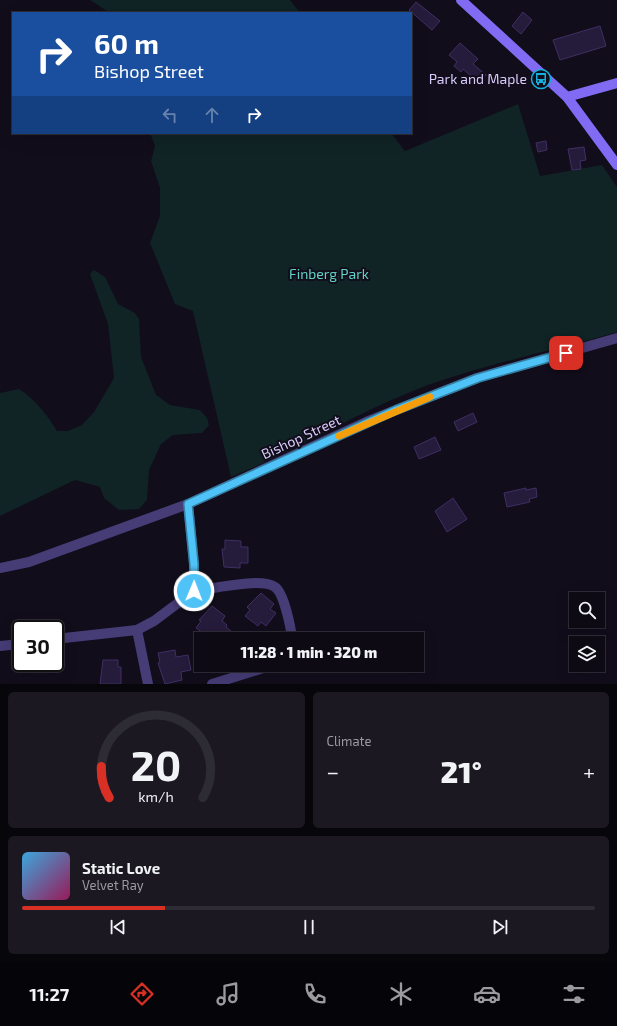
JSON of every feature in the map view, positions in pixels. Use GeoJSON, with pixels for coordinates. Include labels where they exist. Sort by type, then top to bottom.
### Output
{"type":"FeatureCollection","features":[{"type":"Feature","properties":{"kind":"main road"},"geometry":{"type":"LineString","coordinates":[[461,0],[567,97],[617,165]]}},
{"type":"Feature","properties":{"kind":"main road"},"geometry":{"type":"LineString","coordinates":[[567,97],[617,83]]}},
{"type":"Feature","properties":{"kind":"street","name":"Bishop Street"},"geometry":{"type":"LineString","coordinates":[[0,568],[29,562],[188,504],[366,422],[478,378],[617,338]]}},
{"type":"Feature","properties":{"kind":"street"},"geometry":{"type":"LineString","coordinates":[[188,504],[194,564],[194,591]]}},
{"type":"Feature","properties":{"kind":"street"},"geometry":{"type":"LineString","coordinates":[[64,638],[137,630],[154,621],[194,591],[254,582],[267,583],[276,587],[282,599],[290,632]]}},
{"type":"Feature","properties":{"kind":"street"},"geometry":{"type":"LineString","coordinates":[[137,630],[148,684]]}},
{"type":"Feature","properties":{"kind":"street"},"geometry":{"type":"LineString","coordinates":[[0,646],[12,645]]}},
{"type":"Feature","properties":{"kind":"street"},"geometry":{"type":"LineString","coordinates":[[212,684],[251,672]]}},
{"type":"Feature","properties":{"kind":"green space"},"geometry":{"type":"Polygon","coordinates":[[[90,0],[290,0],[299,12],[108,12],[90,0]]]}},
{"type":"Feature","properties":{"kind":"green space","name":"Finberg Park"},"geometry":{"type":"Polygon","coordinates":[[[518,104],[540,176],[602,165],[617,187],[617,332],[489,366],[413,391],[367,411],[277,457],[231,477],[193,311],[175,304],[150,243],[160,216],[160,188],[151,161],[155,146],[150,134],[392,134],[405,151],[518,104]]]}},
{"type":"Feature","properties":{"kind":"green space"},"geometry":{"type":"Polygon","coordinates":[[[94,270],[105,277],[118,304],[135,313],[139,319],[141,357],[156,395],[170,405],[200,410],[207,418],[209,425],[202,433],[173,435],[161,444],[149,470],[147,500],[139,509],[119,510],[104,498],[100,487],[75,480],[0,516],[0,393],[19,389],[40,408],[57,431],[68,431],[82,425],[94,412],[114,378],[108,324],[90,274],[94,270]]]}},
{"type":"Feature","properties":{"kind":"building"},"geometry":{"type":"Polygon","coordinates":[[[416,2],[440,21],[432,30],[409,10],[416,2]]]}},
{"type":"Feature","properties":{"kind":"building"},"geometry":{"type":"Polygon","coordinates":[[[523,12],[532,20],[521,34],[512,26],[523,12]]]}},
{"type":"Feature","properties":{"kind":"building"},"geometry":{"type":"Polygon","coordinates":[[[600,26],[606,46],[560,60],[553,40],[600,26]]]}},
{"type":"Feature","properties":{"kind":"building"},"geometry":{"type":"Polygon","coordinates":[[[460,43],[478,59],[473,64],[486,75],[479,83],[463,69],[461,72],[454,66],[457,62],[449,55],[460,43]]]}},
{"type":"Feature","properties":{"kind":"building"},"geometry":{"type":"Polygon","coordinates":[[[546,141],[547,150],[538,152],[536,143],[546,141]]]}},
{"type":"Feature","properties":{"kind":"building"},"geometry":{"type":"Polygon","coordinates":[[[584,147],[586,160],[580,161],[581,169],[572,170],[568,149],[584,147]]]}},
{"type":"Feature","properties":{"kind":"building"},"geometry":{"type":"Polygon","coordinates":[[[473,413],[477,422],[458,431],[454,422],[473,413]]]}},
{"type":"Feature","properties":{"kind":"building"},"geometry":{"type":"Polygon","coordinates":[[[435,437],[441,450],[419,459],[414,447],[435,437]]]}},
{"type":"Feature","properties":{"kind":"building"},"geometry":{"type":"Polygon","coordinates":[[[526,488],[526,490],[536,488],[537,497],[529,499],[530,502],[507,507],[504,493],[526,488]]]}},
{"type":"Feature","properties":{"kind":"building"},"geometry":{"type":"Polygon","coordinates":[[[453,498],[467,519],[447,532],[435,511],[453,498]]]}},
{"type":"Feature","properties":{"kind":"building"},"geometry":{"type":"Polygon","coordinates":[[[225,540],[241,541],[241,547],[248,547],[248,563],[240,563],[240,568],[224,567],[222,549],[225,549],[225,540]]]}},
{"type":"Feature","properties":{"kind":"building"},"geometry":{"type":"Polygon","coordinates":[[[261,593],[274,604],[270,609],[276,613],[266,626],[261,622],[258,626],[245,616],[250,610],[247,607],[261,593]]]}},
{"type":"Feature","properties":{"kind":"building"},"geometry":{"type":"Polygon","coordinates":[[[212,606],[225,616],[222,621],[232,632],[202,632],[196,628],[201,621],[199,620],[212,606]]]}},
{"type":"Feature","properties":{"kind":"building"},"geometry":{"type":"Polygon","coordinates":[[[175,650],[176,657],[188,655],[191,670],[181,672],[182,680],[165,684],[158,663],[160,662],[158,653],[175,650]]]}},
{"type":"Feature","properties":{"kind":"building"},"geometry":{"type":"Polygon","coordinates":[[[103,660],[118,660],[118,667],[121,667],[121,684],[100,684],[103,660]]]}},
{"type":"Feature","properties":{"kind":"slow traffic"},"geometry":{"type":"LineString","coordinates":[[339,436],[366,422],[430,397]]}},
{"type":"Feature","properties":{"kind":"place","name":"Park and Maple"},"geometry":{"type":"Point","coordinates":[541,79]}},
{"type":"Feature","properties":{"kind":"route"},"geometry":{"type":"LineString","coordinates":[[194,591],[194,564],[188,504],[263,471],[366,422],[396,410],[478,378],[566,353]]}}]}
